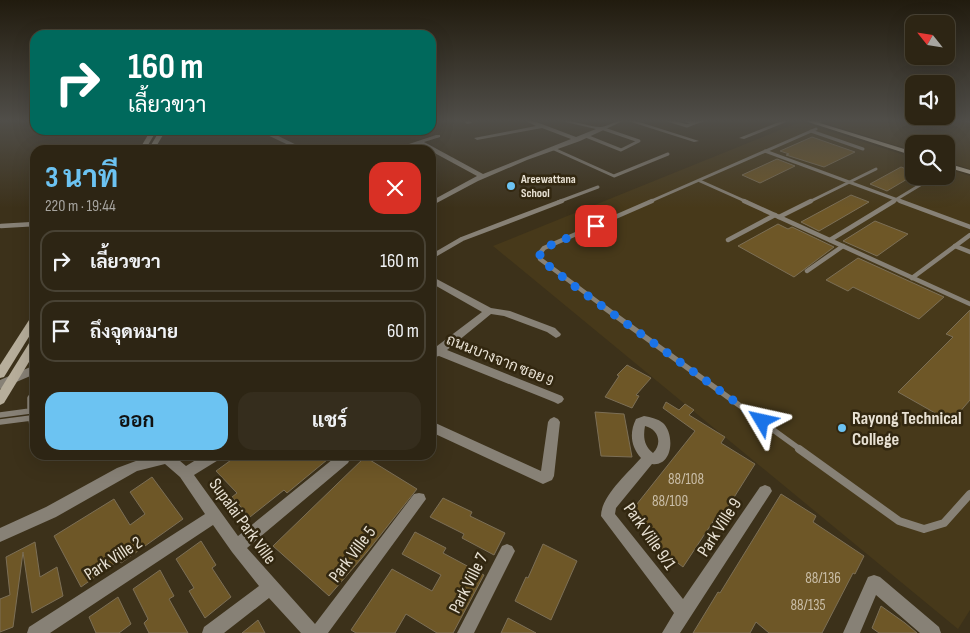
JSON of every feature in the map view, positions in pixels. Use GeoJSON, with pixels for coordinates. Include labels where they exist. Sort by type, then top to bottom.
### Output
{"type":"FeatureCollection","features":[{"type":"Feature","properties":{"kind":"street"},"geometry":{"type":"LineString","coordinates":[[436,201],[482,176],[553,150]]}},
{"type":"Feature","properties":{"kind":"street"},"geometry":{"type":"LineString","coordinates":[[436,151],[482,176]]}},
{"type":"Feature","properties":{"kind":"street"},"geometry":{"type":"LineString","coordinates":[[955,169],[970,172]]}},
{"type":"Feature","properties":{"kind":"street"},"geometry":{"type":"LineString","coordinates":[[436,282],[476,306],[489,311],[506,313],[551,330],[556,334]]}},
{"type":"Feature","properties":{"kind":"street"},"geometry":{"type":"LineString","coordinates":[[436,350],[489,311]]}},
{"type":"Feature","properties":{"kind":"street"},"geometry":{"type":"LineString","coordinates":[[0,374],[30,327]]}},
{"type":"Feature","properties":{"kind":"street"},"geometry":{"type":"LineString","coordinates":[[0,400],[30,351]]}},
{"type":"Feature","properties":{"kind":"street","name":"ถนนบางจาก ซอย 9"},"geometry":{"type":"LineString","coordinates":[[436,353],[558,399]]}},
{"type":"Feature","properties":{"kind":"street"},"geometry":{"type":"LineString","coordinates":[[0,385],[30,371]]}},
{"type":"Feature","properties":{"kind":"street"},"geometry":{"type":"LineString","coordinates":[[436,428],[543,478],[547,476],[554,422]]}},
{"type":"Feature","properties":{"kind":"street","name":"Park Ville 9/1"},"geometry":{"type":"LineString","coordinates":[[649,458],[611,503],[608,516],[684,614]]}},
{"type":"Feature","properties":{"kind":"street","name":"Supalai Park Ville"},"geometry":{"type":"LineString","coordinates":[[0,535],[56,510],[126,468],[149,460]]}},
{"type":"Feature","properties":{"kind":"street","name":"Supalai Park Ville"},"geometry":{"type":"LineString","coordinates":[[170,460],[186,473],[237,548],[312,633]]}},
{"type":"Feature","properties":{"kind":"street"},"geometry":{"type":"LineString","coordinates":[[186,473],[207,460]]}},
{"type":"Feature","properties":{"kind":"street"},"geometry":{"type":"LineString","coordinates":[[237,548],[341,460]]}},
{"type":"Feature","properties":{"kind":"street","name":"Park Ville 9"},"geometry":{"type":"LineString","coordinates":[[670,633],[765,491]]}},
{"type":"Feature","properties":{"kind":"street","name":"Park Ville 5"},"geometry":{"type":"LineString","coordinates":[[318,633],[419,499]]}},
{"type":"Feature","properties":{"kind":"street","name":"Park Ville 2"},"geometry":{"type":"LineString","coordinates":[[35,633],[214,516]]}},
{"type":"Feature","properties":{"kind":"street","name":"Park Ville 7"},"geometry":{"type":"LineString","coordinates":[[465,633],[507,551]]}},
{"type":"Feature","properties":{"kind":"street"},"geometry":{"type":"LineString","coordinates":[[851,633],[874,583],[933,633]]}},
{"type":"Feature","properties":{"kind":"street"},"geometry":{"type":"LineString","coordinates":[[210,633],[270,587]]}},
{"type":"Feature","properties":{"kind":"lane"},"geometry":{"type":"LineString","coordinates":[[555,150],[610,175],[618,174],[668,154]]}},
{"type":"Feature","properties":{"kind":"lane"},"geometry":{"type":"LineString","coordinates":[[970,227],[764,151],[700,181],[544,248],[540,253],[540,259],[577,288],[899,521],[924,529],[944,523],[970,494]]}},
{"type":"Feature","properties":{"kind":"lane"},"geometry":{"type":"LineString","coordinates":[[728,240],[876,169]]}},
{"type":"Feature","properties":{"kind":"lane"},"geometry":{"type":"LineString","coordinates":[[700,181],[970,304]]}},
{"type":"Feature","properties":{"kind":"lane"},"geometry":{"type":"LineString","coordinates":[[830,240],[920,185]]}},
{"type":"Feature","properties":{"kind":"lane"},"geometry":{"type":"LineString","coordinates":[[436,254],[469,236],[598,187]]}},
{"type":"Feature","properties":{"kind":"lane"},"geometry":{"type":"LineString","coordinates":[[2,226],[30,224]]}},
{"type":"Feature","properties":{"kind":"lane"},"geometry":{"type":"LineString","coordinates":[[912,278],[970,235]]}},
{"type":"Feature","properties":{"kind":"lane"},"geometry":{"type":"LineString","coordinates":[[807,271],[843,246]]}},
{"type":"Feature","properties":{"kind":"lane"},"geometry":{"type":"LineString","coordinates":[[955,246],[970,252]]}},
{"type":"Feature","properties":{"kind":"lane"},"geometry":{"type":"LineString","coordinates":[[0,415],[30,413]]}},
{"type":"Feature","properties":{"kind":"lane"},"geometry":{"type":"LineString","coordinates":[[0,422],[30,414]]}},
{"type":"Feature","properties":{"kind":"shaded area","name":"Rayong Technical College"},"geometry":{"type":"Polygon","coordinates":[[[732,150],[887,150],[905,155],[905,185],[955,185],[955,171],[970,176],[970,610],[958,629],[493,246],[732,150]]]}},
{"type":"Feature","properties":{"kind":"shaded area"},"geometry":{"type":"Polygon","coordinates":[[[955,150],[970,150],[970,169],[955,164],[955,150]]]}},
{"type":"Feature","properties":{"kind":"building"},"geometry":{"type":"Polygon","coordinates":[[[848,150],[855,152],[824,167],[786,155],[789,154],[780,151],[848,150]]]}},
{"type":"Feature","properties":{"kind":"building"},"geometry":{"type":"Polygon","coordinates":[[[777,159],[795,166],[760,183],[742,175],[777,159]]]}},
{"type":"Feature","properties":{"kind":"building"},"geometry":{"type":"Polygon","coordinates":[[[901,167],[905,169],[905,180],[887,191],[870,184],[901,167]]]}},
{"type":"Feature","properties":{"kind":"building"},"geometry":{"type":"Polygon","coordinates":[[[851,195],[869,202],[819,231],[801,222],[851,195]]]}},
{"type":"Feature","properties":{"kind":"building"},"geometry":{"type":"Polygon","coordinates":[[[875,221],[908,234],[877,256],[843,241],[875,221]]]}},
{"type":"Feature","properties":{"kind":"building"},"geometry":{"type":"Polygon","coordinates":[[[778,224],[788,229],[792,227],[834,247],[794,277],[738,246],[778,224]]]}},
{"type":"Feature","properties":{"kind":"building"},"geometry":{"type":"Polygon","coordinates":[[[858,258],[944,297],[919,319],[853,287],[848,291],[826,280],[858,258]]]}},
{"type":"Feature","properties":{"kind":"building"},"geometry":{"type":"Polygon","coordinates":[[[970,310],[970,400],[951,422],[898,392],[953,337],[946,334],[970,310]]]}},
{"type":"Feature","properties":{"kind":"building"},"geometry":{"type":"Polygon","coordinates":[[[627,365],[651,378],[636,395],[639,396],[632,408],[605,397],[619,376],[617,375],[627,365]]]}},
{"type":"Feature","properties":{"kind":"building"},"geometry":{"type":"Polygon","coordinates":[[[666,402],[679,410],[685,404],[694,410],[689,415],[725,437],[721,443],[755,464],[733,499],[719,519],[716,517],[683,567],[655,546],[661,537],[629,514],[695,431],[663,408],[666,402]]]}},
{"type":"Feature","properties":{"kind":"building"},"geometry":{"type":"Polygon","coordinates":[[[595,412],[624,414],[632,457],[601,456],[595,412]]]}},
{"type":"Feature","properties":{"kind":"building"},"geometry":{"type":"Polygon","coordinates":[[[231,460],[327,460],[287,493],[284,490],[250,517],[232,497],[237,493],[216,471],[231,460]]]}},
{"type":"Feature","properties":{"kind":"building"},"geometry":{"type":"Polygon","coordinates":[[[362,460],[370,460],[417,489],[329,596],[273,546],[362,460]]]}},
{"type":"Feature","properties":{"kind":"building"},"geometry":{"type":"Polygon","coordinates":[[[152,477],[183,519],[121,563],[119,560],[81,587],[54,536],[114,499],[130,525],[145,514],[130,492],[152,477]]]}},
{"type":"Feature","properties":{"kind":"building"},"geometry":{"type":"Polygon","coordinates":[[[781,494],[816,516],[813,522],[864,556],[855,574],[853,573],[822,633],[769,633],[756,622],[750,633],[693,633],[718,592],[720,593],[781,494]]]}},
{"type":"Feature","properties":{"kind":"building"},"geometry":{"type":"Polygon","coordinates":[[[443,498],[472,512],[470,516],[505,533],[494,555],[462,538],[464,534],[430,517],[443,498]]]}},
{"type":"Feature","properties":{"kind":"building"},"geometry":{"type":"Polygon","coordinates":[[[415,532],[446,548],[443,553],[484,575],[453,633],[437,633],[406,614],[395,633],[356,633],[351,630],[392,569],[432,591],[441,575],[402,554],[415,532]]]}},
{"type":"Feature","properties":{"kind":"building"},"geometry":{"type":"Polygon","coordinates":[[[201,541],[216,565],[212,568],[231,597],[205,618],[189,591],[194,588],[176,559],[201,541]]]}},
{"type":"Feature","properties":{"kind":"building"},"geometry":{"type":"Polygon","coordinates":[[[35,542],[40,577],[57,567],[63,596],[32,613],[23,552],[13,627],[0,632],[0,599],[10,595],[6,557],[35,542]]]}},
{"type":"Feature","properties":{"kind":"building"},"geometry":{"type":"Polygon","coordinates":[[[543,544],[577,561],[551,620],[515,601],[526,577],[528,578],[543,544]]]}},
{"type":"Feature","properties":{"kind":"building"},"geometry":{"type":"Polygon","coordinates":[[[160,570],[174,596],[169,599],[188,633],[149,633],[144,623],[148,619],[133,589],[160,570]]]}},
{"type":"Feature","properties":{"kind":"building"},"geometry":{"type":"Polygon","coordinates":[[[118,597],[131,624],[119,633],[96,633],[89,617],[118,597]]]}},
{"type":"Feature","properties":{"kind":"building"},"geometry":{"type":"Polygon","coordinates":[[[881,606],[917,633],[879,633],[872,628],[881,606]]]}},
{"type":"Feature","properties":{"kind":"building"},"geometry":{"type":"Polygon","coordinates":[[[508,618],[536,633],[501,633],[508,618]]]}},
{"type":"Feature","properties":{"kind":"building"},"geometry":{"type":"Polygon","coordinates":[[[258,620],[265,633],[242,633],[258,620]]]}},
{"type":"Feature","properties":{"kind":"place","name":"Areewattana School"},"geometry":{"type":"Point","coordinates":[511,186]}},
{"type":"Feature","properties":{"kind":"place","name":"Rayong Technical College"},"geometry":{"type":"Point","coordinates":[842,428]}},
{"type":"Feature","properties":{"kind":"route"},"geometry":{"type":"LineString","coordinates":[[596,226],[544,248],[540,253],[540,259],[577,288],[762,421]]}}]}
